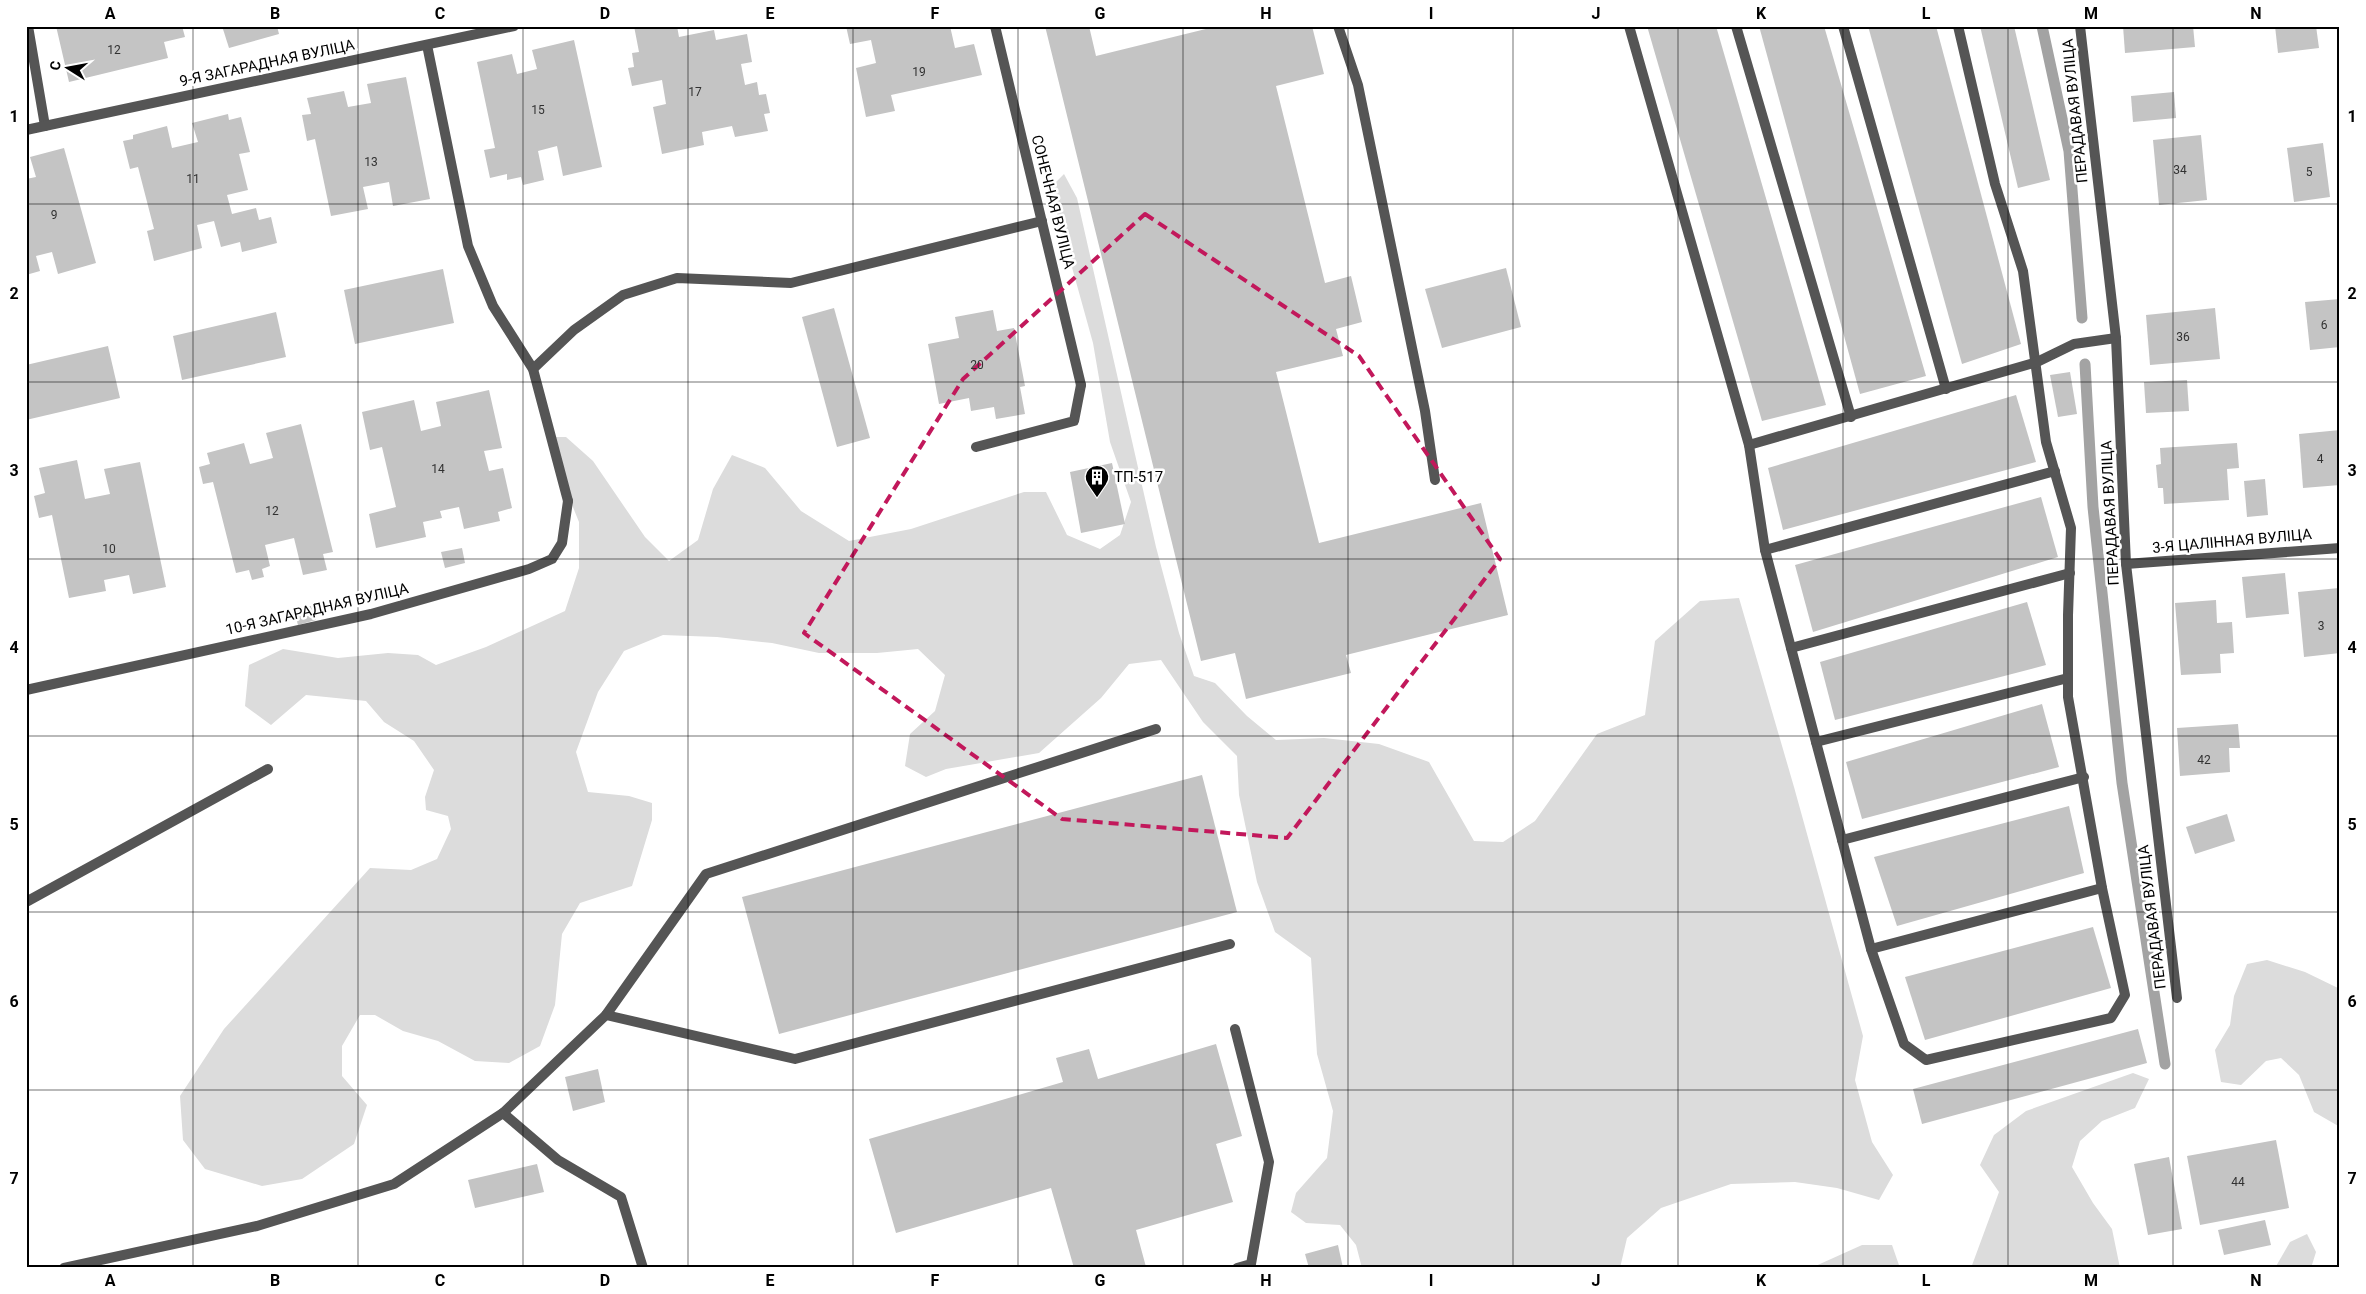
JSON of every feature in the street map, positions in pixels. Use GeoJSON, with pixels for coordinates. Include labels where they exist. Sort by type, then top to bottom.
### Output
{"type":"FeatureCollection","features":[{"type":"Feature","properties":{"kind":"street"},"geometry":{"type":"LineString","coordinates":[[28,26],[45,126]]}},
{"type":"Feature","properties":{"kind":"street","name":"9-Я ЗАГАРАДНАЯ ВУЛІЦА"},"geometry":{"type":"LineString","coordinates":[[26,130],[514,26]]}},
{"type":"Feature","properties":{"kind":"street","name":"СОНЕЧНАЯ ВУЛІЦА"},"geometry":{"type":"LineString","coordinates":[[976,447],[1074,421],[1081,385],[995,26]]}},
{"type":"Feature","properties":{"kind":"street"},"geometry":{"type":"LineString","coordinates":[[1338,26],[1358,85],[1424,411],[1435,480]]}},
{"type":"Feature","properties":{"kind":"street"},"geometry":{"type":"LineString","coordinates":[[1628,26],[1749,445],[1765,550],[1871,949],[1904,1044],[1926,1060],[2111,1018],[2125,995],[2102,888],[2084,777],[2068,697],[2071,528],[2046,442],[2037,362],[2023,271],[1995,184],[1958,26]]}},
{"type":"Feature","properties":{"kind":"street"},"geometry":{"type":"LineString","coordinates":[[1736,26],[1851,416]]}},
{"type":"Feature","properties":{"kind":"street"},"geometry":{"type":"LineString","coordinates":[[1843,26],[1946,389]]}},
{"type":"Feature","properties":{"kind":"street","name":"ПЕРАДАВАЯ ВУЛІЦА"},"geometry":{"type":"LineString","coordinates":[[2080,26],[2116,338],[2126,564],[2177,998]]}},
{"type":"Feature","properties":{"kind":"street"},"geometry":{"type":"LineString","coordinates":[[427,44],[468,246],[492,306],[533,368],[574,330],[623,295],[677,278],[790,283],[1042,221]]}},
{"type":"Feature","properties":{"kind":"street"},"geometry":{"type":"LineString","coordinates":[[1749,445],[2037,362],[2074,344],[2116,338]]}},
{"type":"Feature","properties":{"kind":"street","name":"10-Я ЗАГАРАДНАЯ ВУЛІЦА"},"geometry":{"type":"LineString","coordinates":[[26,690],[370,614],[529,569],[552,558],[562,543],[568,501],[533,368]]}},
{"type":"Feature","properties":{"kind":"street"},"geometry":{"type":"LineString","coordinates":[[1765,550],[2055,471]]}},
{"type":"Feature","properties":{"kind":"street","name":"3-Я ЦАЛІННАЯ ВУЛІЦА"},"geometry":{"type":"LineString","coordinates":[[2126,564],[2340,548]]}},
{"type":"Feature","properties":{"kind":"street"},"geometry":{"type":"LineString","coordinates":[[1791,648],[2070,573]]}},
{"type":"Feature","properties":{"kind":"street"},"geometry":{"type":"LineString","coordinates":[[1816,742],[2068,678]]}},
{"type":"Feature","properties":{"kind":"street"},"geometry":{"type":"LineString","coordinates":[[64,1268],[257,1226],[394,1184],[503,1113],[606,1015],[706,874],[1156,729]]}},
{"type":"Feature","properties":{"kind":"street"},"geometry":{"type":"LineString","coordinates":[[26,902],[268,769]]}},
{"type":"Feature","properties":{"kind":"street"},"geometry":{"type":"LineString","coordinates":[[1842,840],[2084,777]]}},
{"type":"Feature","properties":{"kind":"street"},"geometry":{"type":"LineString","coordinates":[[1871,949],[2102,888]]}},
{"type":"Feature","properties":{"kind":"street"},"geometry":{"type":"LineString","coordinates":[[606,1015],[795,1059],[1230,944]]}},
{"type":"Feature","properties":{"kind":"street"},"geometry":{"type":"LineString","coordinates":[[1235,1029],[1269,1162],[1251,1264],[1237,1268]]}},
{"type":"Feature","properties":{"kind":"street"},"geometry":{"type":"LineString","coordinates":[[503,1113],[558,1160],[621,1197],[643,1268]]}},
{"type":"Feature","properties":{"kind":"highlighted area"},"geometry":{"type":"Polygon","coordinates":[[[1145,214],[1359,356],[1500,559],[1287,838],[1062,819],[804,633],[963,379],[1145,214]]]}},
{"type":"Feature","properties":{"kind":"shaded area"},"geometry":{"type":"Polygon","coordinates":[[[1064,174],[1077,198],[1156,547],[1179,633],[1194,676],[1215,683],[1247,716],[1276,740],[1324,738],[1379,744],[1429,762],[1474,841],[1503,842],[1535,821],[1597,734],[1645,715],[1655,641],[1700,601],[1739,598],[1863,1036],[1855,1080],[1872,1142],[1893,1175],[1879,1200],[1837,1188],[1795,1182],[1731,1184],[1661,1208],[1627,1238],[1620,1268],[1362,1268],[1356,1245],[1340,1225],[1306,1223],[1291,1212],[1296,1193],[1327,1158],[1333,1111],[1317,1054],[1311,958],[1275,932],[1257,882],[1239,795],[1237,756],[1203,722],[1161,660],[1129,664],[1101,698],[1039,753],[946,769],[926,777],[905,766],[910,734],[935,711],[945,675],[918,649],[877,653],[819,653],[772,643],[717,637],[663,635],[624,651],[598,692],[576,752],[588,792],[629,796],[652,803],[652,820],[632,886],[580,903],[562,934],[555,1005],[540,1046],[509,1063],[475,1061],[438,1041],[403,1031],[375,1015],[360,1015],[342,1046],[342,1076],[367,1105],[354,1144],[302,1179],[262,1186],[205,1169],[183,1140],[180,1096],[224,1029],[370,868],[411,870],[437,859],[451,829],[448,816],[426,810],[425,797],[434,770],[414,741],[384,722],[366,701],[306,695],[271,725],[245,706],[249,665],[283,649],[338,658],[388,653],[418,655],[436,665],[486,647],[565,611],[579,568],[579,522],[564,485],[549,437],[566,437],[593,461],[645,537],[669,561],[698,540],[713,489],[732,455],[765,468],[801,511],[849,541],[911,529],[1024,492],[1046,492],[1067,535],[1100,549],[1120,535],[1131,502],[1110,442],[1093,343],[1050,188],[1064,174]]]}},
{"type":"Feature","properties":{"kind":"shaded area"},"geometry":{"type":"Polygon","coordinates":[[[2267,960],[2305,972],[2340,989],[2340,1127],[2314,1112],[2299,1075],[2281,1058],[2266,1061],[2241,1085],[2221,1082],[2215,1050],[2230,1025],[2234,996],[2247,964],[2267,960]]]}},
{"type":"Feature","properties":{"kind":"shaded area"},"geometry":{"type":"Polygon","coordinates":[[[2133,1073],[2149,1079],[2135,1108],[2102,1121],[2080,1141],[2072,1167],[2093,1203],[2112,1229],[2120,1268],[1971,1268],[1999,1192],[1980,1165],[1994,1135],[2026,1111],[2133,1073]]]}},
{"type":"Feature","properties":{"kind":"shaded area"},"geometry":{"type":"Polygon","coordinates":[[[2307,1234],[2316,1252],[2311,1268],[2275,1268],[2290,1242],[2307,1234]]]}},
{"type":"Feature","properties":{"kind":"shaded area"},"geometry":{"type":"Polygon","coordinates":[[[1862,1245],[1892,1245],[1900,1268],[1811,1268],[1862,1245]]]}},
{"type":"Feature","properties":{"kind":"building"},"geometry":{"type":"Polygon","coordinates":[[[56,26],[182,26],[185,37],[164,42],[168,58],[69,82],[56,26]]]}},
{"type":"Feature","properties":{"kind":"building"},"geometry":{"type":"Polygon","coordinates":[[[222,26],[277,26],[279,34],[229,48],[222,26]]]}},
{"type":"Feature","properties":{"kind":"building"},"geometry":{"type":"Polygon","coordinates":[[[634,26],[677,26],[679,37],[714,30],[716,40],[747,34],[752,62],[741,64],[745,85],[757,82],[759,95],[766,94],[770,113],[764,114],[768,131],[735,137],[732,126],[702,132],[704,145],[662,154],[653,107],[666,104],[662,80],[632,86],[628,68],[634,67],[632,53],[639,52],[634,26]]]}},
{"type":"Feature","properties":{"kind":"building"},"geometry":{"type":"Polygon","coordinates":[[[846,26],[950,26],[955,48],[974,44],[982,75],[891,95],[895,111],[866,117],[856,68],[876,63],[871,40],[850,44],[846,26]]]}},
{"type":"Feature","properties":{"kind":"building"},"geometry":{"type":"Polygon","coordinates":[[[1045,26],[1089,26],[1096,56],[1218,26],[1312,26],[1324,74],[1276,86],[1325,283],[1351,276],[1362,322],[1336,329],[1343,356],[1276,372],[1319,543],[1481,503],[1508,615],[1346,655],[1351,673],[1246,699],[1235,653],[1201,661],[1045,26]]]}},
{"type":"Feature","properties":{"kind":"building"},"geometry":{"type":"Polygon","coordinates":[[[1647,26],[1716,26],[1826,405],[1762,421],[1647,26]]]}},
{"type":"Feature","properties":{"kind":"building"},"geometry":{"type":"Polygon","coordinates":[[[1759,26],[1824,26],[1926,376],[1860,394],[1759,26]]]}},
{"type":"Feature","properties":{"kind":"building"},"geometry":{"type":"Polygon","coordinates":[[[1868,26],[1936,26],[2021,344],[1962,364],[1868,26]]]}},
{"type":"Feature","properties":{"kind":"building"},"geometry":{"type":"Polygon","coordinates":[[[1980,26],[2014,26],[2050,180],[2018,188],[1980,26]]]}},
{"type":"Feature","properties":{"kind":"building"},"geometry":{"type":"Polygon","coordinates":[[[2123,26],[2193,26],[2195,47],[2125,53],[2123,26]]]}},
{"type":"Feature","properties":{"kind":"building"},"geometry":{"type":"Polygon","coordinates":[[[2275,26],[2316,26],[2319,48],[2278,53],[2275,26]]]}},
{"type":"Feature","properties":{"kind":"building"},"geometry":{"type":"Polygon","coordinates":[[[574,40],[602,167],[563,176],[557,146],[538,151],[544,180],[523,185],[521,177],[507,180],[507,174],[490,178],[484,150],[495,148],[477,62],[512,54],[517,74],[537,69],[532,50],[574,40]]]}},
{"type":"Feature","properties":{"kind":"building"},"geometry":{"type":"Polygon","coordinates":[[[406,77],[430,199],[393,206],[389,182],[363,187],[368,209],[331,216],[315,139],[307,141],[302,115],[311,114],[307,98],[344,91],[348,107],[371,103],[367,84],[406,77]]]}},
{"type":"Feature","properties":{"kind":"building"},"geometry":{"type":"Polygon","coordinates":[[[2174,92],[2176,118],[2133,122],[2131,96],[2174,92]]]}},
{"type":"Feature","properties":{"kind":"building"},"geometry":{"type":"Polygon","coordinates":[[[228,114],[229,120],[241,117],[250,152],[239,154],[248,190],[227,195],[232,214],[256,208],[259,220],[271,217],[277,243],[242,252],[240,242],[221,247],[214,221],[197,225],[202,248],[154,261],[147,231],[154,229],[138,167],[130,169],[123,141],[133,139],[133,135],[167,126],[172,148],[198,142],[192,123],[228,114]]]}},
{"type":"Feature","properties":{"kind":"building"},"geometry":{"type":"Polygon","coordinates":[[[2201,135],[2207,200],[2159,205],[2153,140],[2201,135]]]}},
{"type":"Feature","properties":{"kind":"building"},"geometry":{"type":"Polygon","coordinates":[[[2323,143],[2330,197],[2294,202],[2287,148],[2323,143]]]}},
{"type":"Feature","properties":{"kind":"building"},"geometry":{"type":"Polygon","coordinates":[[[64,148],[96,263],[58,274],[52,252],[36,256],[40,271],[26,275],[26,179],[36,177],[30,157],[64,148]]]}},
{"type":"Feature","properties":{"kind":"building"},"geometry":{"type":"Polygon","coordinates":[[[1506,268],[1521,327],[1442,348],[1425,289],[1506,268]]]}},
{"type":"Feature","properties":{"kind":"building"},"geometry":{"type":"Polygon","coordinates":[[[443,269],[454,323],[355,344],[344,290],[443,269]]]}},
{"type":"Feature","properties":{"kind":"building"},"geometry":{"type":"Polygon","coordinates":[[[2340,299],[2340,347],[2310,350],[2305,302],[2340,299]]]}},
{"type":"Feature","properties":{"kind":"building"},"geometry":{"type":"Polygon","coordinates":[[[834,308],[870,438],[837,447],[802,317],[834,308]]]}},
{"type":"Feature","properties":{"kind":"building"},"geometry":{"type":"Polygon","coordinates":[[[2215,308],[2220,359],[2150,365],[2146,315],[2215,308]]]}},
{"type":"Feature","properties":{"kind":"building"},"geometry":{"type":"Polygon","coordinates":[[[993,310],[997,331],[1014,328],[1025,386],[1020,387],[1025,414],[996,419],[994,407],[971,411],[969,398],[939,404],[928,344],[959,338],[955,317],[993,310]]]}},
{"type":"Feature","properties":{"kind":"building"},"geometry":{"type":"Polygon","coordinates":[[[276,312],[286,357],[182,380],[173,336],[276,312]]]}},
{"type":"Feature","properties":{"kind":"building"},"geometry":{"type":"Polygon","coordinates":[[[108,346],[120,398],[26,420],[26,365],[108,346]]]}},
{"type":"Feature","properties":{"kind":"building"},"geometry":{"type":"Polygon","coordinates":[[[2070,372],[2077,414],[2058,417],[2050,375],[2070,372]]]}},
{"type":"Feature","properties":{"kind":"building"},"geometry":{"type":"Polygon","coordinates":[[[2187,380],[2189,411],[2146,413],[2144,382],[2187,380]]]}},
{"type":"Feature","properties":{"kind":"building"},"geometry":{"type":"Polygon","coordinates":[[[489,390],[502,448],[484,451],[489,471],[503,468],[512,508],[498,512],[500,521],[464,529],[459,507],[440,511],[442,518],[423,522],[426,537],[376,548],[369,514],[396,507],[382,447],[370,450],[362,412],[414,400],[421,431],[441,426],[436,402],[489,390]]]}},
{"type":"Feature","properties":{"kind":"building"},"geometry":{"type":"Polygon","coordinates":[[[2016,395],[2036,462],[1783,530],[1768,468],[2016,395]]]}},
{"type":"Feature","properties":{"kind":"building"},"geometry":{"type":"Polygon","coordinates":[[[301,424],[333,552],[323,554],[327,570],[303,575],[294,538],[265,545],[270,566],[262,569],[264,577],[252,580],[249,570],[236,573],[213,482],[203,484],[199,467],[210,464],[207,453],[244,443],[250,464],[273,458],[266,433],[301,424]]]}},
{"type":"Feature","properties":{"kind":"building"},"geometry":{"type":"Polygon","coordinates":[[[2340,430],[2340,485],[2303,488],[2299,434],[2340,430]]]}},
{"type":"Feature","properties":{"kind":"building"},"geometry":{"type":"Polygon","coordinates":[[[2237,443],[2239,468],[2227,469],[2229,500],[2164,504],[2163,488],[2158,488],[2156,465],[2161,464],[2160,448],[2237,443]]]}},
{"type":"Feature","properties":{"kind":"building"},"geometry":{"type":"Polygon","coordinates":[[[77,460],[85,499],[110,494],[104,469],[140,462],[166,587],[133,594],[129,575],[104,580],[106,591],[69,598],[52,515],[39,518],[34,496],[45,493],[39,468],[77,460]]]}},
{"type":"Feature","properties":{"kind":"building","name":"ТП-517"},"geometry":{"type":"Polygon","coordinates":[[[1112,463],[1125,524],[1081,533],[1070,472],[1112,463]]]}},
{"type":"Feature","properties":{"kind":"building"},"geometry":{"type":"Polygon","coordinates":[[[2265,479],[2268,515],[2247,517],[2244,481],[2265,479]]]}},
{"type":"Feature","properties":{"kind":"building"},"geometry":{"type":"Polygon","coordinates":[[[2041,497],[2058,557],[1813,632],[1795,565],[2041,497]]]}},
{"type":"Feature","properties":{"kind":"building"},"geometry":{"type":"Polygon","coordinates":[[[462,548],[465,563],[445,568],[441,552],[462,548]]]}},
{"type":"Feature","properties":{"kind":"building"},"geometry":{"type":"Polygon","coordinates":[[[2285,573],[2289,614],[2246,618],[2242,577],[2285,573]]]}},
{"type":"Feature","properties":{"kind":"building"},"geometry":{"type":"Polygon","coordinates":[[[2339,588],[2340,653],[2304,657],[2298,592],[2339,588]]]}},
{"type":"Feature","properties":{"kind":"building"},"geometry":{"type":"Polygon","coordinates":[[[2216,600],[2217,623],[2232,622],[2234,653],[2220,654],[2221,673],[2181,675],[2175,603],[2216,600]]]}},
{"type":"Feature","properties":{"kind":"building"},"geometry":{"type":"Polygon","coordinates":[[[2027,602],[2046,665],[1835,720],[1820,662],[2027,602]]]}},
{"type":"Feature","properties":{"kind":"building"},"geometry":{"type":"Polygon","coordinates":[[[311,606],[316,620],[298,625],[294,611],[311,606]]]}},
{"type":"Feature","properties":{"kind":"building"},"geometry":{"type":"Polygon","coordinates":[[[2042,704],[2059,767],[1862,819],[1846,762],[2042,704]]]}},
{"type":"Feature","properties":{"kind":"building"},"geometry":{"type":"Polygon","coordinates":[[[2238,724],[2240,748],[2229,748],[2230,772],[2180,776],[2177,728],[2238,724]]]}},
{"type":"Feature","properties":{"kind":"building"},"geometry":{"type":"Polygon","coordinates":[[[1202,775],[1237,912],[779,1034],[742,897],[1202,775]]]}},
{"type":"Feature","properties":{"kind":"building"},"geometry":{"type":"Polygon","coordinates":[[[2069,806],[2084,873],[1897,926],[1874,857],[2069,806]]]}},
{"type":"Feature","properties":{"kind":"building"},"geometry":{"type":"Polygon","coordinates":[[[2227,814],[2235,841],[2195,854],[2186,827],[2227,814]]]}},
{"type":"Feature","properties":{"kind":"building"},"geometry":{"type":"Polygon","coordinates":[[[2093,927],[2111,988],[1925,1040],[1905,977],[2093,927]]]}},
{"type":"Feature","properties":{"kind":"building"},"geometry":{"type":"Polygon","coordinates":[[[2138,1029],[2147,1063],[1922,1124],[1913,1089],[2138,1029]]]}},
{"type":"Feature","properties":{"kind":"building"},"geometry":{"type":"Polygon","coordinates":[[[1216,1044],[1242,1136],[1216,1144],[1233,1202],[1136,1230],[1146,1267],[1074,1268],[1051,1188],[896,1233],[869,1139],[1063,1082],[1056,1058],[1089,1049],[1098,1079],[1216,1044]]]}},
{"type":"Feature","properties":{"kind":"building"},"geometry":{"type":"Polygon","coordinates":[[[598,1069],[605,1102],[573,1111],[565,1077],[598,1069]]]}},
{"type":"Feature","properties":{"kind":"building"},"geometry":{"type":"Polygon","coordinates":[[[2276,1140],[2289,1208],[2200,1225],[2187,1156],[2276,1140]]]}},
{"type":"Feature","properties":{"kind":"building"},"geometry":{"type":"Polygon","coordinates":[[[2169,1157],[2182,1229],[2148,1235],[2134,1164],[2169,1157]]]}},
{"type":"Feature","properties":{"kind":"building"},"geometry":{"type":"Polygon","coordinates":[[[537,1164],[544,1192],[475,1208],[468,1180],[537,1164]]]}},
{"type":"Feature","properties":{"kind":"building"},"geometry":{"type":"Polygon","coordinates":[[[2265,1220],[2271,1245],[2224,1255],[2218,1230],[2265,1220]]]}},
{"type":"Feature","properties":{"kind":"building"},"geometry":{"type":"Polygon","coordinates":[[[1338,1245],[1343,1268],[1309,1268],[1305,1254],[1338,1245]]]}},
{"type":"Feature","properties":{"kind":"waterway"},"geometry":{"type":"LineString","coordinates":[[2042,26],[2069,151],[2082,318]]}},
{"type":"Feature","properties":{"kind":"waterway"},"geometry":{"type":"LineString","coordinates":[[2085,364],[2093,507],[2122,783],[2165,1064]]}},
{"type":"Feature","properties":{"kind":"place","name":"ТП-517"},"geometry":{"type":"Point","coordinates":[1097,498]}}]}
